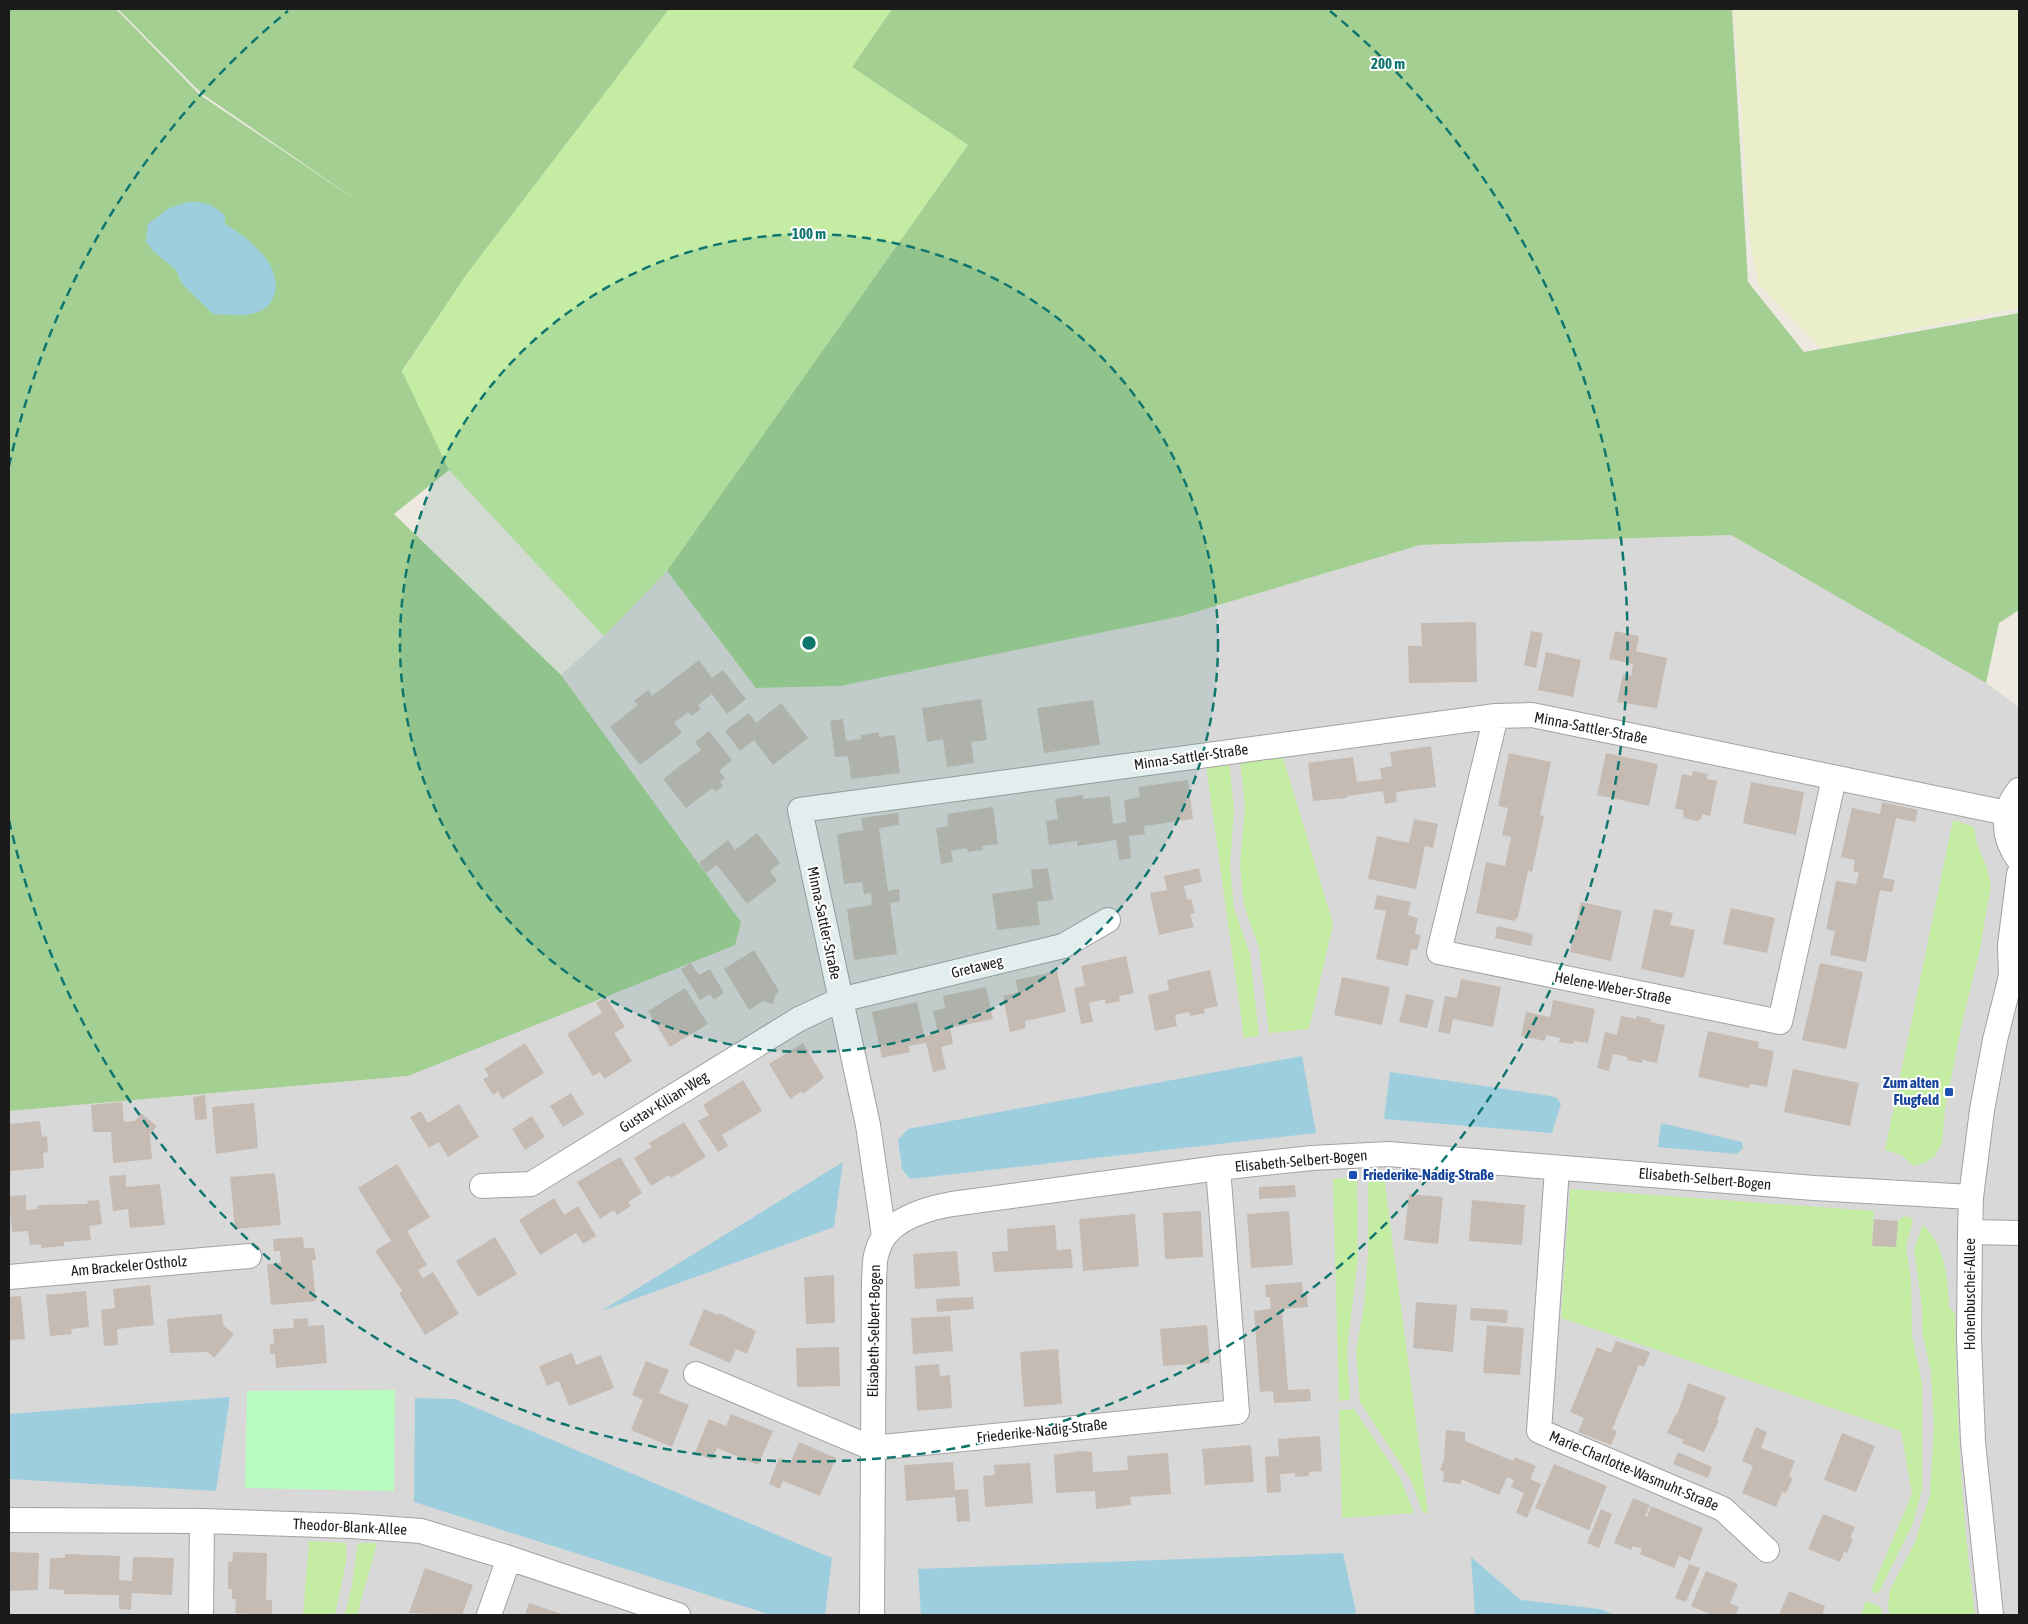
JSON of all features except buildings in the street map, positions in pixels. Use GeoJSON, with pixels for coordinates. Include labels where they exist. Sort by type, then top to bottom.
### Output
{"type":"FeatureCollection","features":[{"type":"Feature","properties":{"kind":"street","name":"Minna-Sattler-Straße"},"geometry":{"type":"LineString","coordinates":[[884,1236],[868,1125],[800,810],[1496,716],[1532,715],[2007,813]]}},
{"type":"Feature","properties":{"kind":"street","name":"Helene-Weber-Straße"},"geometry":{"type":"LineString","coordinates":[[1496,716],[1439,952],[1780,1022],[1834,778]]}},
{"type":"Feature","properties":{"kind":"street"},"geometry":{"type":"LineString","coordinates":[[2019,790],[2012,799],[2007,813],[2005,832],[2010,848],[2019,860]]}},
{"type":"Feature","properties":{"kind":"street","name":"Hohenbuschei-Allee"},"geometry":{"type":"LineString","coordinates":[[1991,1615],[1973,1442],[1969,1338],[1971,1197],[1988,1076],[2015,970],[2010,945],[2019,874]]}},
{"type":"Feature","properties":{"kind":"street","name":"Gretaweg"},"geometry":{"type":"LineString","coordinates":[[840,1000],[1063,946],[1108,920]]}},
{"type":"Feature","properties":{"kind":"street","name":"Gustav-Kilian-Weg"},"geometry":{"type":"LineString","coordinates":[[482,1186],[531,1184],[799,1019],[840,1000]]}},
{"type":"Feature","properties":{"kind":"street","name":"Elisabeth-Selbert-Bogen"},"geometry":{"type":"LineString","coordinates":[[872,1615],[874,1279],[877,1251],[884,1236],[902,1220],[943,1206],[1218,1168],[1312,1158],[1388,1154],[1814,1188],[1971,1197]]}},
{"type":"Feature","properties":{"kind":"street","name":"Friederike-Nadig-Straße"},"geometry":{"type":"LineString","coordinates":[[872,1448],[1236,1412],[1218,1168]]}},
{"type":"Feature","properties":{"kind":"street","name":"Marie-Charlotte-Wasmuht-Straße"},"geometry":{"type":"LineString","coordinates":[[1557,1168],[1539,1431],[1723,1509],[1767,1550]]}},
{"type":"Feature","properties":{"kind":"street"},"geometry":{"type":"LineString","coordinates":[[1970,1232],[2019,1233]]}},
{"type":"Feature","properties":{"kind":"street","name":"Am Brackeler Ostholz"},"geometry":{"type":"LineString","coordinates":[[9,1277],[250,1256]]}},
{"type":"Feature","properties":{"kind":"street"},"geometry":{"type":"LineString","coordinates":[[696,1374],[872,1448]]}},
{"type":"Feature","properties":{"kind":"street","name":"Theodor-Blank-Allee"},"geometry":{"type":"LineString","coordinates":[[9,1520],[202,1522],[351,1526],[421,1531],[509,1558],[678,1615]]}},
{"type":"Feature","properties":{"kind":"street"},"geometry":{"type":"LineString","coordinates":[[201,1615],[202,1522]]}},
{"type":"Feature","properties":{"kind":"street"},"geometry":{"type":"LineString","coordinates":[[489,1615],[509,1558]]}},
{"type":"Feature","properties":{"kind":"shaded area"},"geometry":{"type":"Polygon","coordinates":[[[1731,535],[1986,683],[2019,707],[2019,1615],[9,1615],[9,1111],[408,1076],[740,922],[561,675],[604,636],[667,571],[756,688],[1182,616],[1420,545],[1731,535]]]}},
{"type":"Feature","properties":{"kind":"green space"},"geometry":{"type":"Polygon","coordinates":[[[9,9],[116,9],[200,95],[368,208],[201,93],[118,9],[669,9],[466,275],[402,371],[449,470],[394,514],[561,675],[741,922],[735,945],[408,1076],[9,1111],[9,9]]]}},
{"type":"Feature","properties":{"kind":"green space"},"geometry":{"type":"Polygon","coordinates":[[[669,9],[892,9],[852,67],[968,145],[667,571],[604,636],[449,470],[402,372],[466,275],[669,9]]]}},
{"type":"Feature","properties":{"kind":"green space"},"geometry":{"type":"Polygon","coordinates":[[[892,9],[1732,9],[1748,282],[1804,352],[2019,313],[2019,610],[1999,623],[1986,683],[1731,535],[1420,545],[1182,616],[840,686],[756,688],[667,571],[968,145],[852,67],[892,9]]]}},
{"type":"Feature","properties":{"kind":"green space"},"geometry":{"type":"Polygon","coordinates":[[[1734,9],[2019,9],[2019,308],[1883,335],[1822,350],[1759,285],[1750,242],[1734,9]]]}},
{"type":"Feature","properties":{"kind":"green space"},"geometry":{"type":"Polygon","coordinates":[[[1282,754],[1333,924],[1309,1029],[1269,1033],[1259,948],[1244,905],[1240,865],[1245,807],[1240,760],[1282,754]]]}},
{"type":"Feature","properties":{"kind":"green space"},"geometry":{"type":"Polygon","coordinates":[[[1229,762],[1234,810],[1230,868],[1234,908],[1250,954],[1259,1036],[1244,1038],[1206,765],[1229,762]]]}},
{"type":"Feature","properties":{"kind":"green space"},"geometry":{"type":"Polygon","coordinates":[[[1953,820],[1974,827],[1977,844],[1987,868],[1991,886],[1979,953],[1962,1023],[1945,1109],[1942,1143],[1935,1156],[1924,1163],[1913,1166],[1902,1155],[1885,1150],[1953,820]]]}},
{"type":"Feature","properties":{"kind":"green space"},"geometry":{"type":"Polygon","coordinates":[[[1357,1177],[1358,1256],[1347,1351],[1350,1400],[1339,1401],[1333,1179],[1357,1177]]]}},
{"type":"Feature","properties":{"kind":"green space"},"geometry":{"type":"Polygon","coordinates":[[[1384,1177],[1428,1514],[1422,1511],[1411,1480],[1360,1402],[1356,1351],[1364,1306],[1368,1254],[1368,1178],[1384,1177]]]}},
{"type":"Feature","properties":{"kind":"green space"},"geometry":{"type":"Polygon","coordinates":[[[1570,1189],[1874,1211],[1872,1246],[1896,1247],[1898,1221],[1904,1216],[1913,1219],[1906,1248],[1911,1279],[1912,1336],[1922,1383],[1922,1490],[1913,1523],[1878,1594],[1871,1591],[1912,1494],[1901,1431],[1561,1318],[1570,1189]]]}},
{"type":"Feature","properties":{"kind":"green space"},"geometry":{"type":"Polygon","coordinates":[[[1923,1225],[1941,1252],[1948,1285],[1949,1307],[1955,1313],[1960,1464],[1975,1615],[1890,1615],[1888,1607],[1890,1590],[1915,1542],[1930,1495],[1934,1425],[1931,1372],[1922,1332],[1922,1307],[1914,1249],[1923,1225]]]}},
{"type":"Feature","properties":{"kind":"green space"},"geometry":{"type":"Polygon","coordinates":[[[395,1390],[394,1491],[245,1488],[247,1391],[395,1390]]]}},
{"type":"Feature","properties":{"kind":"green space"},"geometry":{"type":"Polygon","coordinates":[[[1354,1409],[1400,1478],[1414,1513],[1342,1518],[1339,1410],[1354,1409]]]}},
{"type":"Feature","properties":{"kind":"green space"},"geometry":{"type":"Polygon","coordinates":[[[309,1541],[346,1543],[346,1562],[335,1615],[303,1615],[309,1541]]]}},
{"type":"Feature","properties":{"kind":"green space"},"geometry":{"type":"Polygon","coordinates":[[[358,1543],[377,1543],[357,1615],[345,1615],[352,1585],[358,1543]]]}},
{"type":"Feature","properties":{"kind":"green space"},"geometry":{"type":"Polygon","coordinates":[[[1866,1601],[1881,1607],[1882,1615],[1861,1615],[1866,1601]]]}},
{"type":"Feature","properties":{"kind":"water"},"geometry":{"type":"Polygon","coordinates":[[[187,202],[198,202],[212,206],[225,216],[225,224],[243,236],[268,261],[273,271],[275,292],[272,300],[265,308],[259,312],[245,315],[213,314],[182,284],[176,270],[152,250],[146,241],[148,224],[169,208],[187,202]]]}},
{"type":"Feature","properties":{"kind":"water"},"geometry":{"type":"Polygon","coordinates":[[[1302,1056],[1316,1133],[910,1179],[902,1169],[898,1140],[908,1129],[1302,1056]]]}},
{"type":"Feature","properties":{"kind":"water"},"geometry":{"type":"Polygon","coordinates":[[[1390,1072],[1551,1096],[1557,1098],[1561,1104],[1552,1133],[1384,1119],[1390,1072]]]}},
{"type":"Feature","properties":{"kind":"water"},"geometry":{"type":"Polygon","coordinates":[[[1661,1123],[1742,1142],[1743,1148],[1737,1154],[1658,1147],[1661,1123]]]}},
{"type":"Feature","properties":{"kind":"water"},"geometry":{"type":"Polygon","coordinates":[[[843,1162],[834,1227],[601,1311],[843,1162]]]}},
{"type":"Feature","properties":{"kind":"water"},"geometry":{"type":"Polygon","coordinates":[[[230,1397],[216,1491],[9,1479],[9,1414],[230,1397]]]}},
{"type":"Feature","properties":{"kind":"water"},"geometry":{"type":"Polygon","coordinates":[[[415,1398],[455,1399],[832,1558],[825,1615],[771,1615],[414,1502],[415,1398]]]}},
{"type":"Feature","properties":{"kind":"water"},"geometry":{"type":"Polygon","coordinates":[[[1343,1553],[1356,1612],[1352,1615],[921,1615],[918,1569],[1343,1553]]]}},
{"type":"Feature","properties":{"kind":"water"},"geometry":{"type":"Polygon","coordinates":[[[1471,1557],[1521,1600],[1600,1609],[1615,1615],[1475,1615],[1471,1557]]]}},
{"type":"Feature","properties":{"kind":"place","name":"Zum alten Flugfeld"},"geometry":{"type":"Point","coordinates":[1949,1092]}},
{"type":"Feature","properties":{"kind":"place","name":"Friederike-Nadig-Straße"},"geometry":{"type":"Point","coordinates":[1353,1175]}}]}
